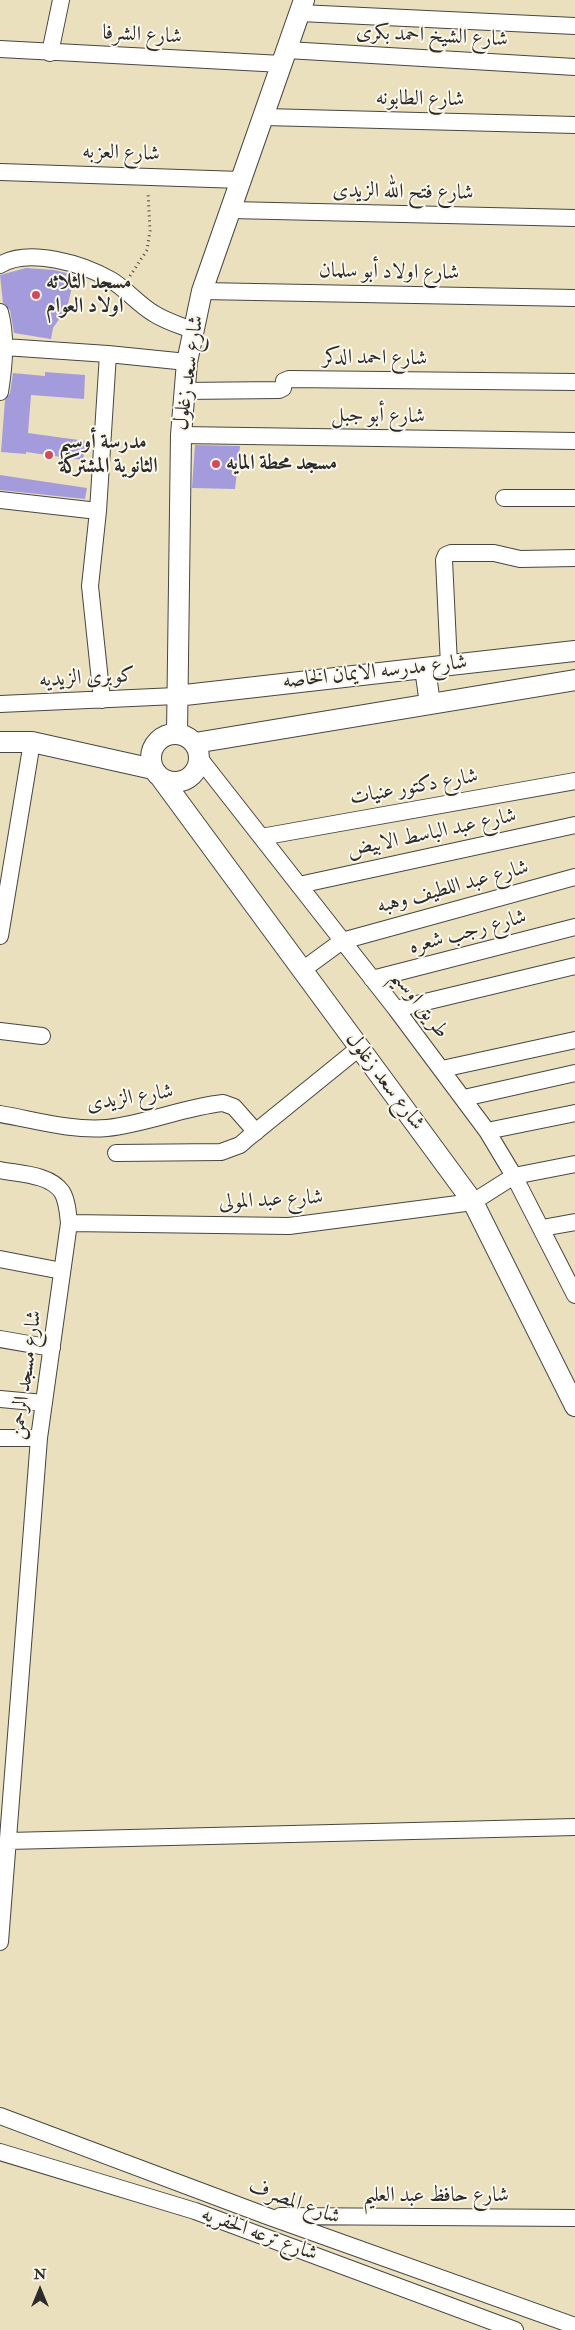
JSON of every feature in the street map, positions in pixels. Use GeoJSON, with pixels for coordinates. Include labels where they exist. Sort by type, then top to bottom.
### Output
{"type":"FeatureCollection","features":[{"type":"Feature","properties":{"kind":"street"},"geometry":{"type":"LineString","coordinates":[[50,53],[61,0]]}},
{"type":"Feature","properties":{"kind":"street"},"geometry":{"type":"LineString","coordinates":[[302,6],[575,26]]}},
{"type":"Feature","properties":{"kind":"street","name":"شارع سعد زغلول"},"geometry":{"type":"LineString","coordinates":[[177,733],[180,435],[186,362],[202,291],[302,6]]}},
{"type":"Feature","properties":{"kind":"street","name":"شارع الشرفا"},"geometry":{"type":"LineString","coordinates":[[0,49],[50,53],[285,57]]}},
{"type":"Feature","properties":{"kind":"street","name":"شارع الشيخ احمد بكرى"},"geometry":{"type":"LineString","coordinates":[[285,57],[575,67]]}},
{"type":"Feature","properties":{"kind":"street","name":"شارع الطابونه"},"geometry":{"type":"LineString","coordinates":[[264,118],[575,125]]}},
{"type":"Feature","properties":{"kind":"street","name":"شارع العزبه"},"geometry":{"type":"LineString","coordinates":[[0,172],[241,180]]}},
{"type":"Feature","properties":{"kind":"street","name":"شارع فتح الله الزيدى"},"geometry":{"type":"LineString","coordinates":[[231,210],[575,218]]}},
{"type":"Feature","properties":{"kind":"street"},"geometry":{"type":"LineString","coordinates":[[0,265],[8,260],[34,257],[86,268],[110,280],[153,313],[192,330]]}},
{"type":"Feature","properties":{"kind":"street","name":"شارع اولاد أبو سلمان"},"geometry":{"type":"LineString","coordinates":[[202,291],[575,298]]}},
{"type":"Feature","properties":{"kind":"street"},"geometry":{"type":"LineString","coordinates":[[0,312],[4,347],[0,392]]}},
{"type":"Feature","properties":{"kind":"street"},"geometry":{"type":"LineString","coordinates":[[4,347],[108,354],[186,362]]}},
{"type":"Feature","properties":{"kind":"street"},"geometry":{"type":"LineString","coordinates":[[102,700],[90,586],[98,511],[108,354]]}},
{"type":"Feature","properties":{"kind":"street","name":"شارع احمد الدكر"},"geometry":{"type":"LineString","coordinates":[[183,391],[279,390],[283,388],[284,381],[289,379],[575,382]]}},
{"type":"Feature","properties":{"kind":"street","name":"شارع أبو جبل"},"geometry":{"type":"LineString","coordinates":[[180,435],[575,441]]}},
{"type":"Feature","properties":{"kind":"street"},"geometry":{"type":"LineString","coordinates":[[504,498],[575,498]]}},
{"type":"Feature","properties":{"kind":"street"},"geometry":{"type":"LineString","coordinates":[[0,500],[98,511]]}},
{"type":"Feature","properties":{"kind":"street"},"geometry":{"type":"LineString","coordinates":[[450,665],[444,560],[446,556],[451,553],[494,553],[520,559],[575,558]]}},
{"type":"Feature","properties":{"kind":"street","name":"شارع مدرسه الايمان الخاصه"},"geometry":{"type":"LineString","coordinates":[[176,696],[575,650]]}},
{"type":"Feature","properties":{"kind":"street"},"geometry":{"type":"LineString","coordinates":[[425,668],[430,704]]}},
{"type":"Feature","properties":{"kind":"street","name":"شارع مدرسه الايمان الخاصه"},"geometry":{"type":"LineString","coordinates":[[197,751],[430,704],[575,680]]}},
{"type":"Feature","properties":{"kind":"street","name":"كوبرى الزيديه"},"geometry":{"type":"LineString","coordinates":[[0,704],[176,696]]}},
{"type":"Feature","properties":{"kind":"street"},"geometry":{"type":"LineString","coordinates":[[0,742],[32,742],[157,774],[174,782],[188,779],[197,769],[197,751],[190,738],[177,733],[162,736],[150,755],[157,774]]}},
{"type":"Feature","properties":{"kind":"street"},"geometry":{"type":"LineString","coordinates":[[0,936],[32,742]]}},
{"type":"Feature","properties":{"kind":"street","name":"طريق اوسيم"},"geometry":{"type":"LineString","coordinates":[[197,751],[261,837],[442,1069],[487,1131],[542,1228],[575,1295]]}},
{"type":"Feature","properties":{"kind":"street","name":"شارع سعد زغلول"},"geometry":{"type":"LineString","coordinates":[[157,774],[473,1202],[575,1406]]}},
{"type":"Feature","properties":{"kind":"street","name":"شارع دكتور عنيات"},"geometry":{"type":"LineString","coordinates":[[261,837],[575,781]]}},
{"type":"Feature","properties":{"kind":"street","name":"شارع عبد الباسط الابيض"},"geometry":{"type":"LineString","coordinates":[[299,885],[575,825]]}},
{"type":"Feature","properties":{"kind":"street","name":"شارع عبد اللطيف وهبه"},"geometry":{"type":"LineString","coordinates":[[342,940],[575,877]]}},
{"type":"Feature","properties":{"kind":"street","name":"شارع رجب شعره"},"geometry":{"type":"LineString","coordinates":[[372,979],[575,927]]}},
{"type":"Feature","properties":{"kind":"street"},"geometry":{"type":"LineString","coordinates":[[301,971],[342,940]]}},
{"type":"Feature","properties":{"kind":"street"},"geometry":{"type":"LineString","coordinates":[[396,1009],[575,966]]}},
{"type":"Feature","properties":{"kind":"street"},"geometry":{"type":"LineString","coordinates":[[0,1031],[42,1036]]}},
{"type":"Feature","properties":{"kind":"street"},"geometry":{"type":"LineString","coordinates":[[442,1069],[575,1040]]}},
{"type":"Feature","properties":{"kind":"street"},"geometry":{"type":"LineString","coordinates":[[116,1153],[221,1152],[240,1145],[359,1048]]}},
{"type":"Feature","properties":{"kind":"street"},"geometry":{"type":"LineString","coordinates":[[464,1098],[575,1073]]}},
{"type":"Feature","properties":{"kind":"street","name":"شارع الزيدى"},"geometry":{"type":"LineString","coordinates":[[0,1114],[90,1129],[144,1121],[224,1103],[234,1108],[256,1132]]}},
{"type":"Feature","properties":{"kind":"street"},"geometry":{"type":"LineString","coordinates":[[487,1131],[575,1113]]}},
{"type":"Feature","properties":{"kind":"street"},"geometry":{"type":"LineString","coordinates":[[473,1202],[514,1176],[575,1164]]}},
{"type":"Feature","properties":{"kind":"street","name":"شارع مسجد الرحمن"},"geometry":{"type":"LineString","coordinates":[[0,1170],[46,1180],[56,1185],[63,1193],[69,1223],[39,1438],[0,1942]]}},
{"type":"Feature","properties":{"kind":"street","name":"شارع عبد المولى"},"geometry":{"type":"LineString","coordinates":[[69,1223],[277,1227],[473,1202]]}},
{"type":"Feature","properties":{"kind":"street"},"geometry":{"type":"LineString","coordinates":[[542,1228],[575,1222]]}},
{"type":"Feature","properties":{"kind":"street"},"geometry":{"type":"LineString","coordinates":[[0,1259],[62,1272]]}},
{"type":"Feature","properties":{"kind":"street"},"geometry":{"type":"LineString","coordinates":[[0,1339],[52,1348]]}},
{"type":"Feature","properties":{"kind":"street"},"geometry":{"type":"LineString","coordinates":[[0,1399],[44,1403]]}},
{"type":"Feature","properties":{"kind":"street"},"geometry":{"type":"LineString","coordinates":[[0,1438],[39,1438]]}},
{"type":"Feature","properties":{"kind":"street"},"geometry":{"type":"LineString","coordinates":[[8,1841],[575,1827]]}},
{"type":"Feature","properties":{"kind":"street","name":"شارع المصرف"},"geometry":{"type":"LineString","coordinates":[[0,2116],[267,2216],[575,2326]]}},
{"type":"Feature","properties":{"kind":"street","name":"شارع ترعه الحفريه"},"geometry":{"type":"LineString","coordinates":[[0,2152],[195,2212],[515,2330]]}},
{"type":"Feature","properties":{"kind":"street","name":"شارع حافظ عبد العليم"},"geometry":{"type":"LineString","coordinates":[[267,2216],[575,2218]]}},
{"type":"Feature","properties":{"kind":"path"},"geometry":{"type":"LineString","coordinates":[[123,289],[147,250],[150,232],[148,176]]}},
{"type":"Feature","properties":{"kind":"building","name":"مسجد الثلاثه اولاد العوام"},"geometry":{"type":"Polygon","coordinates":[[[26,268],[54,270],[75,275],[67,308],[53,328],[51,339],[14,333],[10,310],[3,303],[0,275],[26,268]]]}},
{"type":"Feature","properties":{"kind":"building"},"geometry":{"type":"Polygon","coordinates":[[[45,372],[85,375],[84,399],[31,395],[28,433],[86,441],[83,460],[26,452],[26,454],[1,452],[5,400],[10,393],[13,373],[45,376],[45,372]]]}},
{"type":"Feature","properties":{"kind":"building","name":"مسجد محطة المايه"},"geometry":{"type":"Polygon","coordinates":[[[195,445],[240,446],[235,489],[192,488],[195,445]]]}},
{"type":"Feature","properties":{"kind":"building"},"geometry":{"type":"Polygon","coordinates":[[[0,475],[87,488],[85,499],[0,490],[0,475]]]}},
{"type":"Feature","properties":{"kind":"place","name":"مسجد الثلاثه اولاد العوام"},"geometry":{"type":"Point","coordinates":[36,295]}},
{"type":"Feature","properties":{"kind":"place","name":"مدرسة أوسيم الثانوية المشتركة"},"geometry":{"type":"Point","coordinates":[49,455]}},
{"type":"Feature","properties":{"kind":"place","name":"مسجد محطة المايه"},"geometry":{"type":"Point","coordinates":[216,464]}}]}
